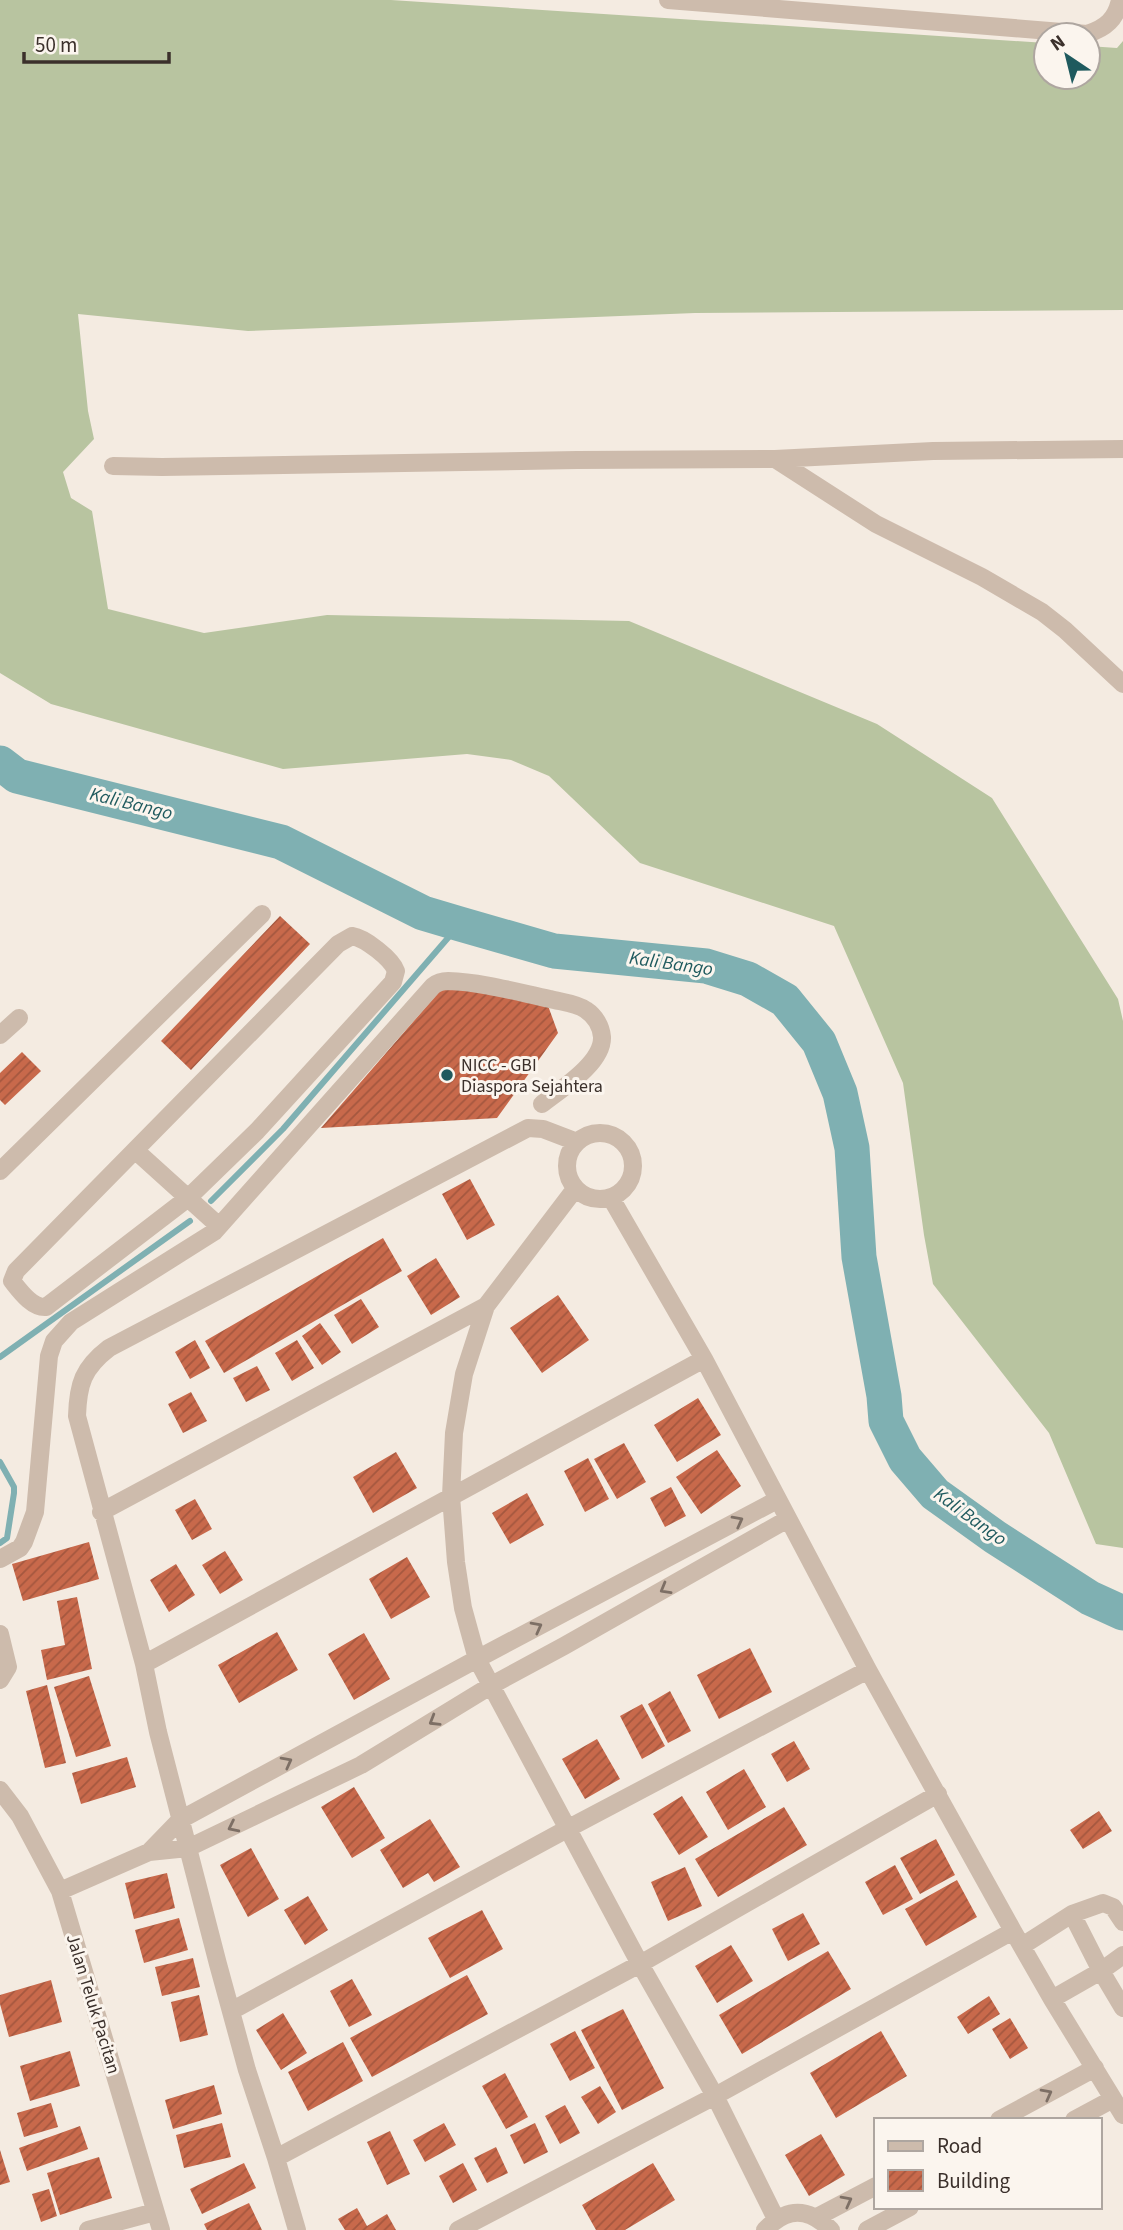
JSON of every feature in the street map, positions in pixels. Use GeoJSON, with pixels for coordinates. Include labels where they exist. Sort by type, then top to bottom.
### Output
{"type":"FeatureCollection","features":[{"type":"Feature","properties":{"kind":"street"},"geometry":{"type":"LineString","coordinates":[[668,0],[1087,34],[1097,31],[1111,21],[1117,14],[1121,0]]}},
{"type":"Feature","properties":{"kind":"street"},"geometry":{"type":"LineString","coordinates":[[113,466],[775,459],[933,451],[1123,449]]}},
{"type":"Feature","properties":{"kind":"street"},"geometry":{"type":"LineString","coordinates":[[775,459],[876,524],[982,577],[1042,612],[1123,684]]}},
{"type":"Feature","properties":{"kind":"street"},"geometry":{"type":"LineString","coordinates":[[0,1171],[262,914]]}},
{"type":"Feature","properties":{"kind":"street"},"geometry":{"type":"LineString","coordinates":[[352,936],[360,938],[392,962],[396,971],[393,982],[257,1131],[188,1198],[46,1307],[40,1308],[34,1304],[12,1281],[16,1271],[343,940],[352,936]]}},
{"type":"Feature","properties":{"kind":"street"},"geometry":{"type":"LineString","coordinates":[[0,1559],[20,1548],[35,1512],[49,1356],[54,1341],[71,1322],[202,1241],[219,1226],[438,982],[498,988],[579,1006],[594,1017],[602,1040],[595,1058],[542,1104]]}},
{"type":"Feature","properties":{"kind":"street"},"geometry":{"type":"LineString","coordinates":[[0,1035],[19,1018]]}},
{"type":"Feature","properties":{"kind":"street"},"geometry":{"type":"LineString","coordinates":[[297,2230],[247,2070],[180,1820],[144,1664],[77,1416],[77,1395],[88,1367],[109,1348],[528,1128],[543,1129],[577,1142]]}},
{"type":"Feature","properties":{"kind":"street"},"geometry":{"type":"LineString","coordinates":[[602,1133],[614,1136],[625,1144],[632,1155],[633,1168],[630,1180],[622,1191],[611,1198],[598,1200],[575,1189],[568,1178],[566,1165],[569,1152],[577,1142],[589,1135],[602,1133]]}},
{"type":"Feature","properties":{"kind":"street"},"geometry":{"type":"LineString","coordinates":[[136,1151],[219,1226]]}},
{"type":"Feature","properties":{"kind":"street"},"geometry":{"type":"LineString","coordinates":[[575,1189],[485,1306],[464,1374],[454,1433],[451,1496],[463,1608],[477,1659],[640,1964],[715,2096],[770,2224],[789,2213],[803,2213],[817,2217],[831,2230]]}},
{"type":"Feature","properties":{"kind":"street"},"geometry":{"type":"LineString","coordinates":[[611,1198],[704,1359],[868,1670],[1017,1938],[1123,2115]]}},
{"type":"Feature","properties":{"kind":"street"},"geometry":{"type":"LineString","coordinates":[[101,1512],[485,1306]]}},
{"type":"Feature","properties":{"kind":"street"},"geometry":{"type":"LineString","coordinates":[[144,1664],[704,1359]]}},
{"type":"Feature","properties":{"kind":"street"},"geometry":{"type":"LineString","coordinates":[[149,1852],[180,1820],[777,1500]]}},
{"type":"Feature","properties":{"kind":"street"},"geometry":{"type":"LineString","coordinates":[[60,1891],[149,1852],[188,1848],[361,1765],[492,1685],[788,1519]]}},
{"type":"Feature","properties":{"kind":"street"},"geometry":{"type":"LineString","coordinates":[[0,1634],[8,1667],[0,1680]]}},
{"type":"Feature","properties":{"kind":"street"},"geometry":{"type":"LineString","coordinates":[[231,2011],[868,1670]]}},
{"type":"Feature","properties":{"kind":"street","name":"Jalan Teluk Pacitan"},"geometry":{"type":"LineString","coordinates":[[0,1790],[20,1816],[60,1891],[161,2230]]}},
{"type":"Feature","properties":{"kind":"street"},"geometry":{"type":"LineString","coordinates":[[276,2158],[640,1964],[938,1794]]}},
{"type":"Feature","properties":{"kind":"street"},"geometry":{"type":"LineString","coordinates":[[458,2230],[1017,1938],[1104,1903],[1113,1907],[1123,1922]]}},
{"type":"Feature","properties":{"kind":"street"},"geometry":{"type":"LineString","coordinates":[[1072,1914],[1123,2008]]}},
{"type":"Feature","properties":{"kind":"street"},"geometry":{"type":"LineString","coordinates":[[1052,1999],[1123,1955]]}},
{"type":"Feature","properties":{"kind":"street"},"geometry":{"type":"LineString","coordinates":[[1003,2118],[1095,2068]]}},
{"type":"Feature","properties":{"kind":"street"},"geometry":{"type":"LineString","coordinates":[[1078,2118],[1113,2099]]}},
{"type":"Feature","properties":{"kind":"street"},"geometry":{"type":"LineString","coordinates":[[817,2217],[874,2187]]}},
{"type":"Feature","properties":{"kind":"street"},"geometry":{"type":"LineString","coordinates":[[867,2230],[906,2209]]}},
{"type":"Feature","properties":{"kind":"street"},"geometry":{"type":"LineString","coordinates":[[88,2230],[155,2212]]}},
{"type":"Feature","properties":{"kind":"green space"},"geometry":{"type":"Polygon","coordinates":[[[0,0],[391,0],[1032,42],[1032,91],[1102,91],[1102,47],[1117,48],[1123,41],[1123,310],[695,313],[248,331],[78,314],[88,411],[94,439],[63,472],[71,498],[92,511],[108,609],[204,633],[327,615],[629,621],[877,724],[992,798],[1118,999],[1123,1021],[1123,1548],[1096,1544],[1049,1433],[933,1284],[903,1083],[834,926],[640,863],[549,776],[511,760],[467,754],[283,769],[51,704],[0,673],[0,0]]]}},
{"type":"Feature","properties":{"kind":"building"},"geometry":{"type":"Polygon","coordinates":[[[280,916],[310,944],[191,1070],[161,1041],[280,916]]]}},
{"type":"Feature","properties":{"kind":"building","name":"NICC - GBI Diaspora Sejahtera"},"geometry":{"type":"Polygon","coordinates":[[[444,986],[547,1003],[558,1033],[497,1118],[321,1128],[444,986]]]}},
{"type":"Feature","properties":{"kind":"building"},"geometry":{"type":"Polygon","coordinates":[[[22,1052],[41,1071],[5,1105],[0,1100],[0,1073],[22,1052]]]}},
{"type":"Feature","properties":{"kind":"building"},"geometry":{"type":"Polygon","coordinates":[[[470,1179],[495,1225],[467,1240],[442,1194],[470,1179]]]}},
{"type":"Feature","properties":{"kind":"building"},"geometry":{"type":"Polygon","coordinates":[[[383,1238],[402,1271],[224,1373],[205,1341],[383,1238]]]}},
{"type":"Feature","properties":{"kind":"building"},"geometry":{"type":"Polygon","coordinates":[[[436,1258],[460,1297],[431,1315],[407,1276],[436,1258]]]}},
{"type":"Feature","properties":{"kind":"building"},"geometry":{"type":"Polygon","coordinates":[[[558,1295],[589,1340],[542,1373],[510,1328],[558,1295]]]}},
{"type":"Feature","properties":{"kind":"building"},"geometry":{"type":"Polygon","coordinates":[[[361,1299],[379,1327],[352,1344],[334,1315],[361,1299]]]}},
{"type":"Feature","properties":{"kind":"building"},"geometry":{"type":"Polygon","coordinates":[[[320,1323],[341,1352],[322,1365],[302,1336],[320,1323]]]}},
{"type":"Feature","properties":{"kind":"building"},"geometry":{"type":"Polygon","coordinates":[[[195,1340],[210,1368],[190,1379],[175,1352],[195,1340]]]}},
{"type":"Feature","properties":{"kind":"building"},"geometry":{"type":"Polygon","coordinates":[[[297,1340],[314,1368],[292,1381],[275,1353],[297,1340]]]}},
{"type":"Feature","properties":{"kind":"building"},"geometry":{"type":"Polygon","coordinates":[[[257,1366],[270,1390],[246,1402],[233,1378],[257,1366]]]}},
{"type":"Feature","properties":{"kind":"building"},"geometry":{"type":"Polygon","coordinates":[[[191,1392],[207,1421],[183,1433],[168,1404],[191,1392]]]}},
{"type":"Feature","properties":{"kind":"building"},"geometry":{"type":"Polygon","coordinates":[[[698,1398],[721,1435],[677,1462],[654,1425],[698,1398]]]}},
{"type":"Feature","properties":{"kind":"building"},"geometry":{"type":"Polygon","coordinates":[[[624,1443],[646,1482],[617,1499],[594,1459],[624,1443]]]}},
{"type":"Feature","properties":{"kind":"building"},"geometry":{"type":"Polygon","coordinates":[[[717,1450],[741,1486],[701,1514],[676,1477],[717,1450]]]}},
{"type":"Feature","properties":{"kind":"building"},"geometry":{"type":"Polygon","coordinates":[[[396,1452],[417,1488],[373,1513],[353,1477],[396,1452]]]}},
{"type":"Feature","properties":{"kind":"building"},"geometry":{"type":"Polygon","coordinates":[[[588,1458],[609,1499],[585,1512],[564,1471],[588,1458]]]}},
{"type":"Feature","properties":{"kind":"building"},"geometry":{"type":"Polygon","coordinates":[[[671,1487],[686,1516],[665,1527],[650,1498],[671,1487]]]}},
{"type":"Feature","properties":{"kind":"building"},"geometry":{"type":"Polygon","coordinates":[[[527,1493],[544,1525],[510,1544],[492,1513],[527,1493]]]}},
{"type":"Feature","properties":{"kind":"building"},"geometry":{"type":"Polygon","coordinates":[[[195,1499],[212,1529],[192,1540],[175,1510],[195,1499]]]}},
{"type":"Feature","properties":{"kind":"building"},"geometry":{"type":"Polygon","coordinates":[[[89,1542],[99,1579],[23,1601],[12,1564],[89,1542]]]}},
{"type":"Feature","properties":{"kind":"building"},"geometry":{"type":"Polygon","coordinates":[[[225,1551],[243,1580],[220,1594],[202,1565],[225,1551]]]}},
{"type":"Feature","properties":{"kind":"building"},"geometry":{"type":"Polygon","coordinates":[[[407,1557],[430,1597],[391,1619],[369,1579],[407,1557]]]}},
{"type":"Feature","properties":{"kind":"building"},"geometry":{"type":"Polygon","coordinates":[[[176,1564],[195,1595],[169,1612],[150,1580],[176,1564]]]}},
{"type":"Feature","properties":{"kind":"building"},"geometry":{"type":"Polygon","coordinates":[[[77,1597],[92,1669],[47,1680],[41,1650],[65,1645],[57,1601],[77,1597]]]}},
{"type":"Feature","properties":{"kind":"building"},"geometry":{"type":"Polygon","coordinates":[[[277,1632],[298,1670],[239,1703],[218,1665],[277,1632]]]}},
{"type":"Feature","properties":{"kind":"building"},"geometry":{"type":"Polygon","coordinates":[[[364,1633],[390,1679],[354,1700],[328,1654],[364,1633]]]}},
{"type":"Feature","properties":{"kind":"building"},"geometry":{"type":"Polygon","coordinates":[[[750,1648],[772,1692],[719,1719],[697,1675],[750,1648]]]}},
{"type":"Feature","properties":{"kind":"building"},"geometry":{"type":"Polygon","coordinates":[[[89,1676],[111,1746],[76,1757],[54,1687],[89,1676]]]}},
{"type":"Feature","properties":{"kind":"building"},"geometry":{"type":"Polygon","coordinates":[[[47,1685],[66,1763],[45,1768],[26,1691],[47,1685]]]}},
{"type":"Feature","properties":{"kind":"building"},"geometry":{"type":"Polygon","coordinates":[[[670,1691],[691,1731],[668,1743],[648,1704],[670,1691]]]}},
{"type":"Feature","properties":{"kind":"building"},"geometry":{"type":"Polygon","coordinates":[[[642,1704],[665,1746],[642,1759],[620,1716],[642,1704]]]}},
{"type":"Feature","properties":{"kind":"building"},"geometry":{"type":"Polygon","coordinates":[[[597,1739],[620,1779],[585,1799],[562,1759],[597,1739]]]}},
{"type":"Feature","properties":{"kind":"building"},"geometry":{"type":"Polygon","coordinates":[[[794,1741],[810,1769],[787,1782],[771,1754],[794,1741]]]}},
{"type":"Feature","properties":{"kind":"building"},"geometry":{"type":"Polygon","coordinates":[[[127,1757],[136,1787],[81,1804],[72,1773],[127,1757]]]}},
{"type":"Feature","properties":{"kind":"building"},"geometry":{"type":"Polygon","coordinates":[[[744,1769],[766,1807],[728,1830],[706,1792],[744,1769]]]}},
{"type":"Feature","properties":{"kind":"building"},"geometry":{"type":"Polygon","coordinates":[[[354,1787],[385,1838],[352,1858],[321,1807],[354,1787]]]}},
{"type":"Feature","properties":{"kind":"building"},"geometry":{"type":"Polygon","coordinates":[[[682,1796],[708,1837],[679,1855],[653,1814],[682,1796]]]}},
{"type":"Feature","properties":{"kind":"building"},"geometry":{"type":"Polygon","coordinates":[[[784,1807],[807,1845],[718,1897],[695,1859],[784,1807]]]}},
{"type":"Feature","properties":{"kind":"building"},"geometry":{"type":"Polygon","coordinates":[[[1099,1811],[1112,1831],[1083,1849],[1070,1830],[1099,1811]]]}},
{"type":"Feature","properties":{"kind":"building"},"geometry":{"type":"Polygon","coordinates":[[[430,1819],[460,1867],[434,1882],[428,1873],[403,1888],[380,1850],[430,1819]]]}},
{"type":"Feature","properties":{"kind":"building"},"geometry":{"type":"Polygon","coordinates":[[[936,1839],[955,1875],[920,1894],[900,1858],[936,1839]]]}},
{"type":"Feature","properties":{"kind":"building"},"geometry":{"type":"Polygon","coordinates":[[[251,1848],[279,1899],[248,1917],[220,1865],[251,1848]]]}},
{"type":"Feature","properties":{"kind":"building"},"geometry":{"type":"Polygon","coordinates":[[[895,1865],[913,1899],[883,1915],[865,1882],[895,1865]]]}},
{"type":"Feature","properties":{"kind":"building"},"geometry":{"type":"Polygon","coordinates":[[[685,1867],[702,1906],[668,1921],[651,1882],[685,1867]]]}},
{"type":"Feature","properties":{"kind":"building"},"geometry":{"type":"Polygon","coordinates":[[[167,1873],[175,1908],[134,1919],[125,1883],[167,1873]]]}},
{"type":"Feature","properties":{"kind":"building"},"geometry":{"type":"Polygon","coordinates":[[[957,1880],[977,1917],[926,1946],[905,1909],[957,1880]]]}},
{"type":"Feature","properties":{"kind":"building"},"geometry":{"type":"Polygon","coordinates":[[[308,1896],[328,1930],[305,1945],[284,1910],[308,1896]]]}},
{"type":"Feature","properties":{"kind":"building"},"geometry":{"type":"Polygon","coordinates":[[[482,1910],[503,1949],[450,1978],[428,1938],[482,1910]]]}},
{"type":"Feature","properties":{"kind":"building"},"geometry":{"type":"Polygon","coordinates":[[[803,1913],[820,1944],[788,1961],[772,1929],[803,1913]]]}},
{"type":"Feature","properties":{"kind":"building"},"geometry":{"type":"Polygon","coordinates":[[[179,1918],[188,1950],[144,1963],[135,1930],[179,1918]]]}},
{"type":"Feature","properties":{"kind":"building"},"geometry":{"type":"Polygon","coordinates":[[[731,1945],[753,1981],[717,2003],[695,1966],[731,1945]]]}},
{"type":"Feature","properties":{"kind":"building"},"geometry":{"type":"Polygon","coordinates":[[[828,1951],[851,1989],[742,2054],[719,2015],[828,1951]]]}},
{"type":"Feature","properties":{"kind":"building"},"geometry":{"type":"Polygon","coordinates":[[[193,1958],[200,1987],[162,1996],[155,1967],[193,1958]]]}},
{"type":"Feature","properties":{"kind":"building"},"geometry":{"type":"Polygon","coordinates":[[[467,1975],[488,2014],[372,2077],[350,2038],[467,1975]]]}},
{"type":"Feature","properties":{"kind":"building"},"geometry":{"type":"Polygon","coordinates":[[[352,1979],[372,2015],[349,2027],[330,1991],[352,1979]]]}},
{"type":"Feature","properties":{"kind":"building"},"geometry":{"type":"Polygon","coordinates":[[[51,1980],[62,2022],[9,2037],[0,1995],[51,1980]]]}},
{"type":"Feature","properties":{"kind":"building"},"geometry":{"type":"Polygon","coordinates":[[[199,1995],[208,2035],[180,2042],[171,2002],[199,1995]]]}},
{"type":"Feature","properties":{"kind":"building"},"geometry":{"type":"Polygon","coordinates":[[[989,1996],[1000,2014],[968,2034],[957,2017],[989,1996]]]}},
{"type":"Feature","properties":{"kind":"building"},"geometry":{"type":"Polygon","coordinates":[[[623,2009],[664,2088],[622,2110],[581,2030],[623,2009]]]}},
{"type":"Feature","properties":{"kind":"building"},"geometry":{"type":"Polygon","coordinates":[[[283,2013],[307,2053],[281,2070],[256,2030],[283,2013]]]}},
{"type":"Feature","properties":{"kind":"building"},"geometry":{"type":"Polygon","coordinates":[[[1010,2018],[1028,2048],[1010,2059],[992,2029],[1010,2018]]]}},
{"type":"Feature","properties":{"kind":"building"},"geometry":{"type":"Polygon","coordinates":[[[575,2031],[595,2068],[570,2081],[550,2044],[575,2031]]]}},
{"type":"Feature","properties":{"kind":"building"},"geometry":{"type":"Polygon","coordinates":[[[881,2031],[907,2076],[836,2118],[810,2073],[881,2031]]]}},
{"type":"Feature","properties":{"kind":"building"},"geometry":{"type":"Polygon","coordinates":[[[343,2042],[363,2081],[308,2111],[288,2072],[343,2042]]]}},
{"type":"Feature","properties":{"kind":"building"},"geometry":{"type":"Polygon","coordinates":[[[70,2051],[80,2086],[30,2101],[20,2066],[70,2051]]]}},
{"type":"Feature","properties":{"kind":"building"},"geometry":{"type":"Polygon","coordinates":[[[505,2073],[528,2117],[506,2129],[482,2086],[505,2073]]]}},
{"type":"Feature","properties":{"kind":"building"},"geometry":{"type":"Polygon","coordinates":[[[214,2085],[222,2114],[173,2129],[165,2100],[214,2085]]]}},
{"type":"Feature","properties":{"kind":"building"},"geometry":{"type":"Polygon","coordinates":[[[600,2086],[616,2112],[598,2124],[581,2097],[600,2086]]]}},
{"type":"Feature","properties":{"kind":"building"},"geometry":{"type":"Polygon","coordinates":[[[51,2103],[58,2127],[24,2137],[17,2113],[51,2103]]]}},
{"type":"Feature","properties":{"kind":"building"},"geometry":{"type":"Polygon","coordinates":[[[565,2105],[580,2133],[560,2144],[545,2116],[565,2105]]]}},
{"type":"Feature","properties":{"kind":"building"},"geometry":{"type":"Polygon","coordinates":[[[222,2123],[231,2157],[184,2168],[176,2135],[222,2123]]]}},
{"type":"Feature","properties":{"kind":"building"},"geometry":{"type":"Polygon","coordinates":[[[444,2123],[456,2145],[425,2162],[413,2140],[444,2123]]]}},
{"type":"Feature","properties":{"kind":"building"},"geometry":{"type":"Polygon","coordinates":[[[535,2123],[548,2152],[524,2164],[510,2135],[535,2123]]]}},
{"type":"Feature","properties":{"kind":"building"},"geometry":{"type":"Polygon","coordinates":[[[80,2126],[88,2149],[27,2171],[19,2148],[80,2126]]]}},
{"type":"Feature","properties":{"kind":"building"},"geometry":{"type":"Polygon","coordinates":[[[390,2131],[410,2174],[387,2185],[367,2142],[390,2131]]]}},
{"type":"Feature","properties":{"kind":"building"},"geometry":{"type":"Polygon","coordinates":[[[821,2134],[845,2175],[809,2196],[785,2155],[821,2134]]]}},
{"type":"Feature","properties":{"kind":"building"},"geometry":{"type":"Polygon","coordinates":[[[496,2147],[508,2173],[487,2183],[474,2158],[496,2147]]]}},
{"type":"Feature","properties":{"kind":"building"},"geometry":{"type":"Polygon","coordinates":[[[0,2150],[10,2182],[0,2185],[0,2150]]]}},
{"type":"Feature","properties":{"kind":"building"},"geometry":{"type":"Polygon","coordinates":[[[99,2157],[112,2198],[60,2215],[47,2173],[99,2157]]]}},
{"type":"Feature","properties":{"kind":"building"},"geometry":{"type":"Polygon","coordinates":[[[244,2163],[256,2188],[202,2214],[190,2189],[244,2163]]]}},
{"type":"Feature","properties":{"kind":"building"},"geometry":{"type":"Polygon","coordinates":[[[463,2163],[477,2190],[453,2203],[439,2176],[463,2163]]]}},
{"type":"Feature","properties":{"kind":"building"},"geometry":{"type":"Polygon","coordinates":[[[653,2163],[675,2200],[625,2230],[596,2230],[582,2205],[653,2163]]]}},
{"type":"Feature","properties":{"kind":"building"},"geometry":{"type":"Polygon","coordinates":[[[49,2189],[57,2216],[41,2222],[32,2194],[49,2189]]]}},
{"type":"Feature","properties":{"kind":"building"},"geometry":{"type":"Polygon","coordinates":[[[249,2203],[262,2230],[207,2230],[204,2224],[249,2203]]]}},
{"type":"Feature","properties":{"kind":"building"},"geometry":{"type":"Polygon","coordinates":[[[357,2208],[367,2226],[387,2214],[396,2230],[345,2230],[338,2219],[357,2208]]]}},
{"type":"Feature","properties":{"kind":"waterway","name":"Kali Bango"},"geometry":{"type":"LineString","coordinates":[[0,763],[17,776],[281,842],[423,913],[554,951],[706,966],[748,979],[785,1000],[819,1042],[840,1093],[852,1148],[859,1257],[886,1421],[905,1459],[935,1494],[995,1537],[1090,1598],[1123,1613]]}},
{"type":"Feature","properties":{"kind":"waterway"},"geometry":{"type":"LineString","coordinates":[[211,1201],[283,1129],[460,924]]}},
{"type":"Feature","properties":{"kind":"waterway"},"geometry":{"type":"LineString","coordinates":[[0,1357],[190,1221]]}},
{"type":"Feature","properties":{"kind":"waterway"},"geometry":{"type":"LineString","coordinates":[[0,1462],[14,1487],[7,1538],[0,1543]]}},
{"type":"Feature","properties":{"kind":"place","name":"NICC - GBI Diaspora Sejahtera"},"geometry":{"type":"Point","coordinates":[447,1075]}}]}
